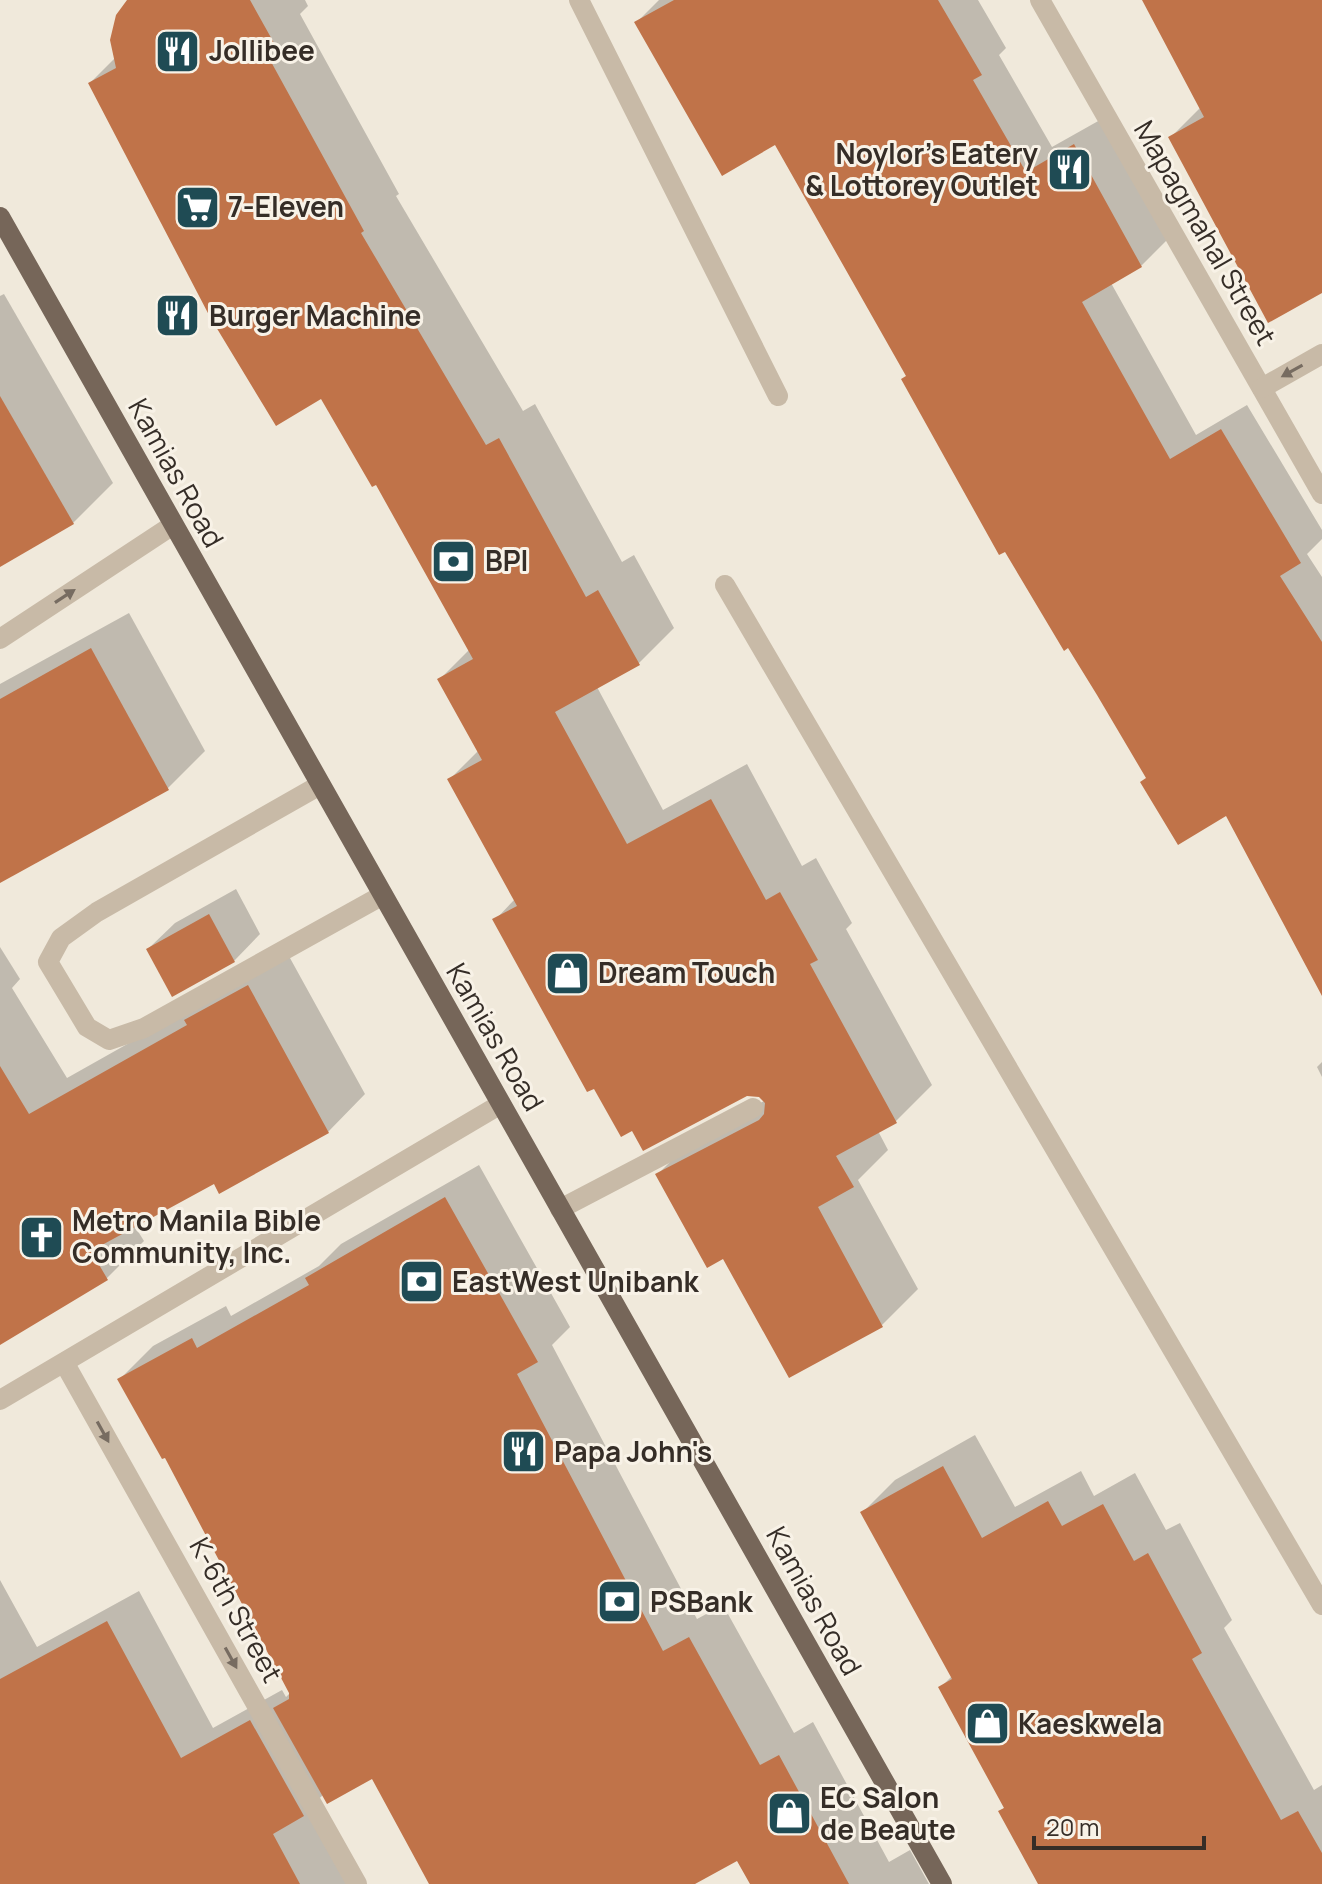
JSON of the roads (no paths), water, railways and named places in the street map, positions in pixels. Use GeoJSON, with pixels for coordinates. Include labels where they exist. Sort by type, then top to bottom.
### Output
{"type":"FeatureCollection","features":[{"type":"Feature","properties":{"kind":"main road","name":"Kamias Road"},"geometry":{"type":"LineString","coordinates":[[0,217],[942,1884]]}},
{"type":"Feature","properties":{"kind":"street"},"geometry":{"type":"LineString","coordinates":[[579,0],[778,396]]}},
{"type":"Feature","properties":{"kind":"street","name":"Mapagmahal Street"},"geometry":{"type":"LineString","coordinates":[[1040,0],[1322,494]]}},
{"type":"Feature","properties":{"kind":"street"},"geometry":{"type":"LineString","coordinates":[[1262,388],[1322,354]]}},
{"type":"Feature","properties":{"kind":"street"},"geometry":{"type":"LineString","coordinates":[[0,639],[173,525]]}},
{"type":"Feature","properties":{"kind":"street"},"geometry":{"type":"LineString","coordinates":[[725,585],[1322,1605]]}},
{"type":"Feature","properties":{"kind":"street"},"geometry":{"type":"LineString","coordinates":[[320,785],[97,912],[61,938],[48,962],[87,1027],[109,1040],[144,1028],[383,895]]}},
{"type":"Feature","properties":{"kind":"street"},"geometry":{"type":"LineString","coordinates":[[0,1400],[501,1104]]}},
{"type":"Feature","properties":{"kind":"street"},"geometry":{"type":"LineString","coordinates":[[560,1209],[753,1108]]}},
{"type":"Feature","properties":{"kind":"street","name":"K-6th Street"},"geometry":{"type":"LineString","coordinates":[[65,1364],[357,1884]]}},
{"type":"Feature","properties":{"kind":"place","name":"Jollibee"},"geometry":{"type":"Point","coordinates":[178,51]}},
{"type":"Feature","properties":{"kind":"place","name":"Noylor's Eatery & Lottorey Outlet"},"geometry":{"type":"Point","coordinates":[1069,170]}},
{"type":"Feature","properties":{"kind":"place","name":"7-Eleven"},"geometry":{"type":"Point","coordinates":[197,207]}},
{"type":"Feature","properties":{"kind":"place","name":"Burger Machine"},"geometry":{"type":"Point","coordinates":[178,316]}},
{"type":"Feature","properties":{"kind":"place","name":"BPI"},"geometry":{"type":"Point","coordinates":[454,561]}},
{"type":"Feature","properties":{"kind":"place","name":"Dream Touch"},"geometry":{"type":"Point","coordinates":[567,973]}},
{"type":"Feature","properties":{"kind":"place","name":"Metro Manila Bible Community, Inc."},"geometry":{"type":"Point","coordinates":[41,1237]}},
{"type":"Feature","properties":{"kind":"place","name":"EastWest Unibank"},"geometry":{"type":"Point","coordinates":[421,1282]}},
{"type":"Feature","properties":{"kind":"place","name":"Papa John's"},"geometry":{"type":"Point","coordinates":[523,1452]}},
{"type":"Feature","properties":{"kind":"place","name":"PSBank"},"geometry":{"type":"Point","coordinates":[619,1602]}},
{"type":"Feature","properties":{"kind":"place","name":"Kaeskwela"},"geometry":{"type":"Point","coordinates":[987,1724]}},
{"type":"Feature","properties":{"kind":"place","name":"EC Salon de Beaute"},"geometry":{"type":"Point","coordinates":[789,1814]}}]}
